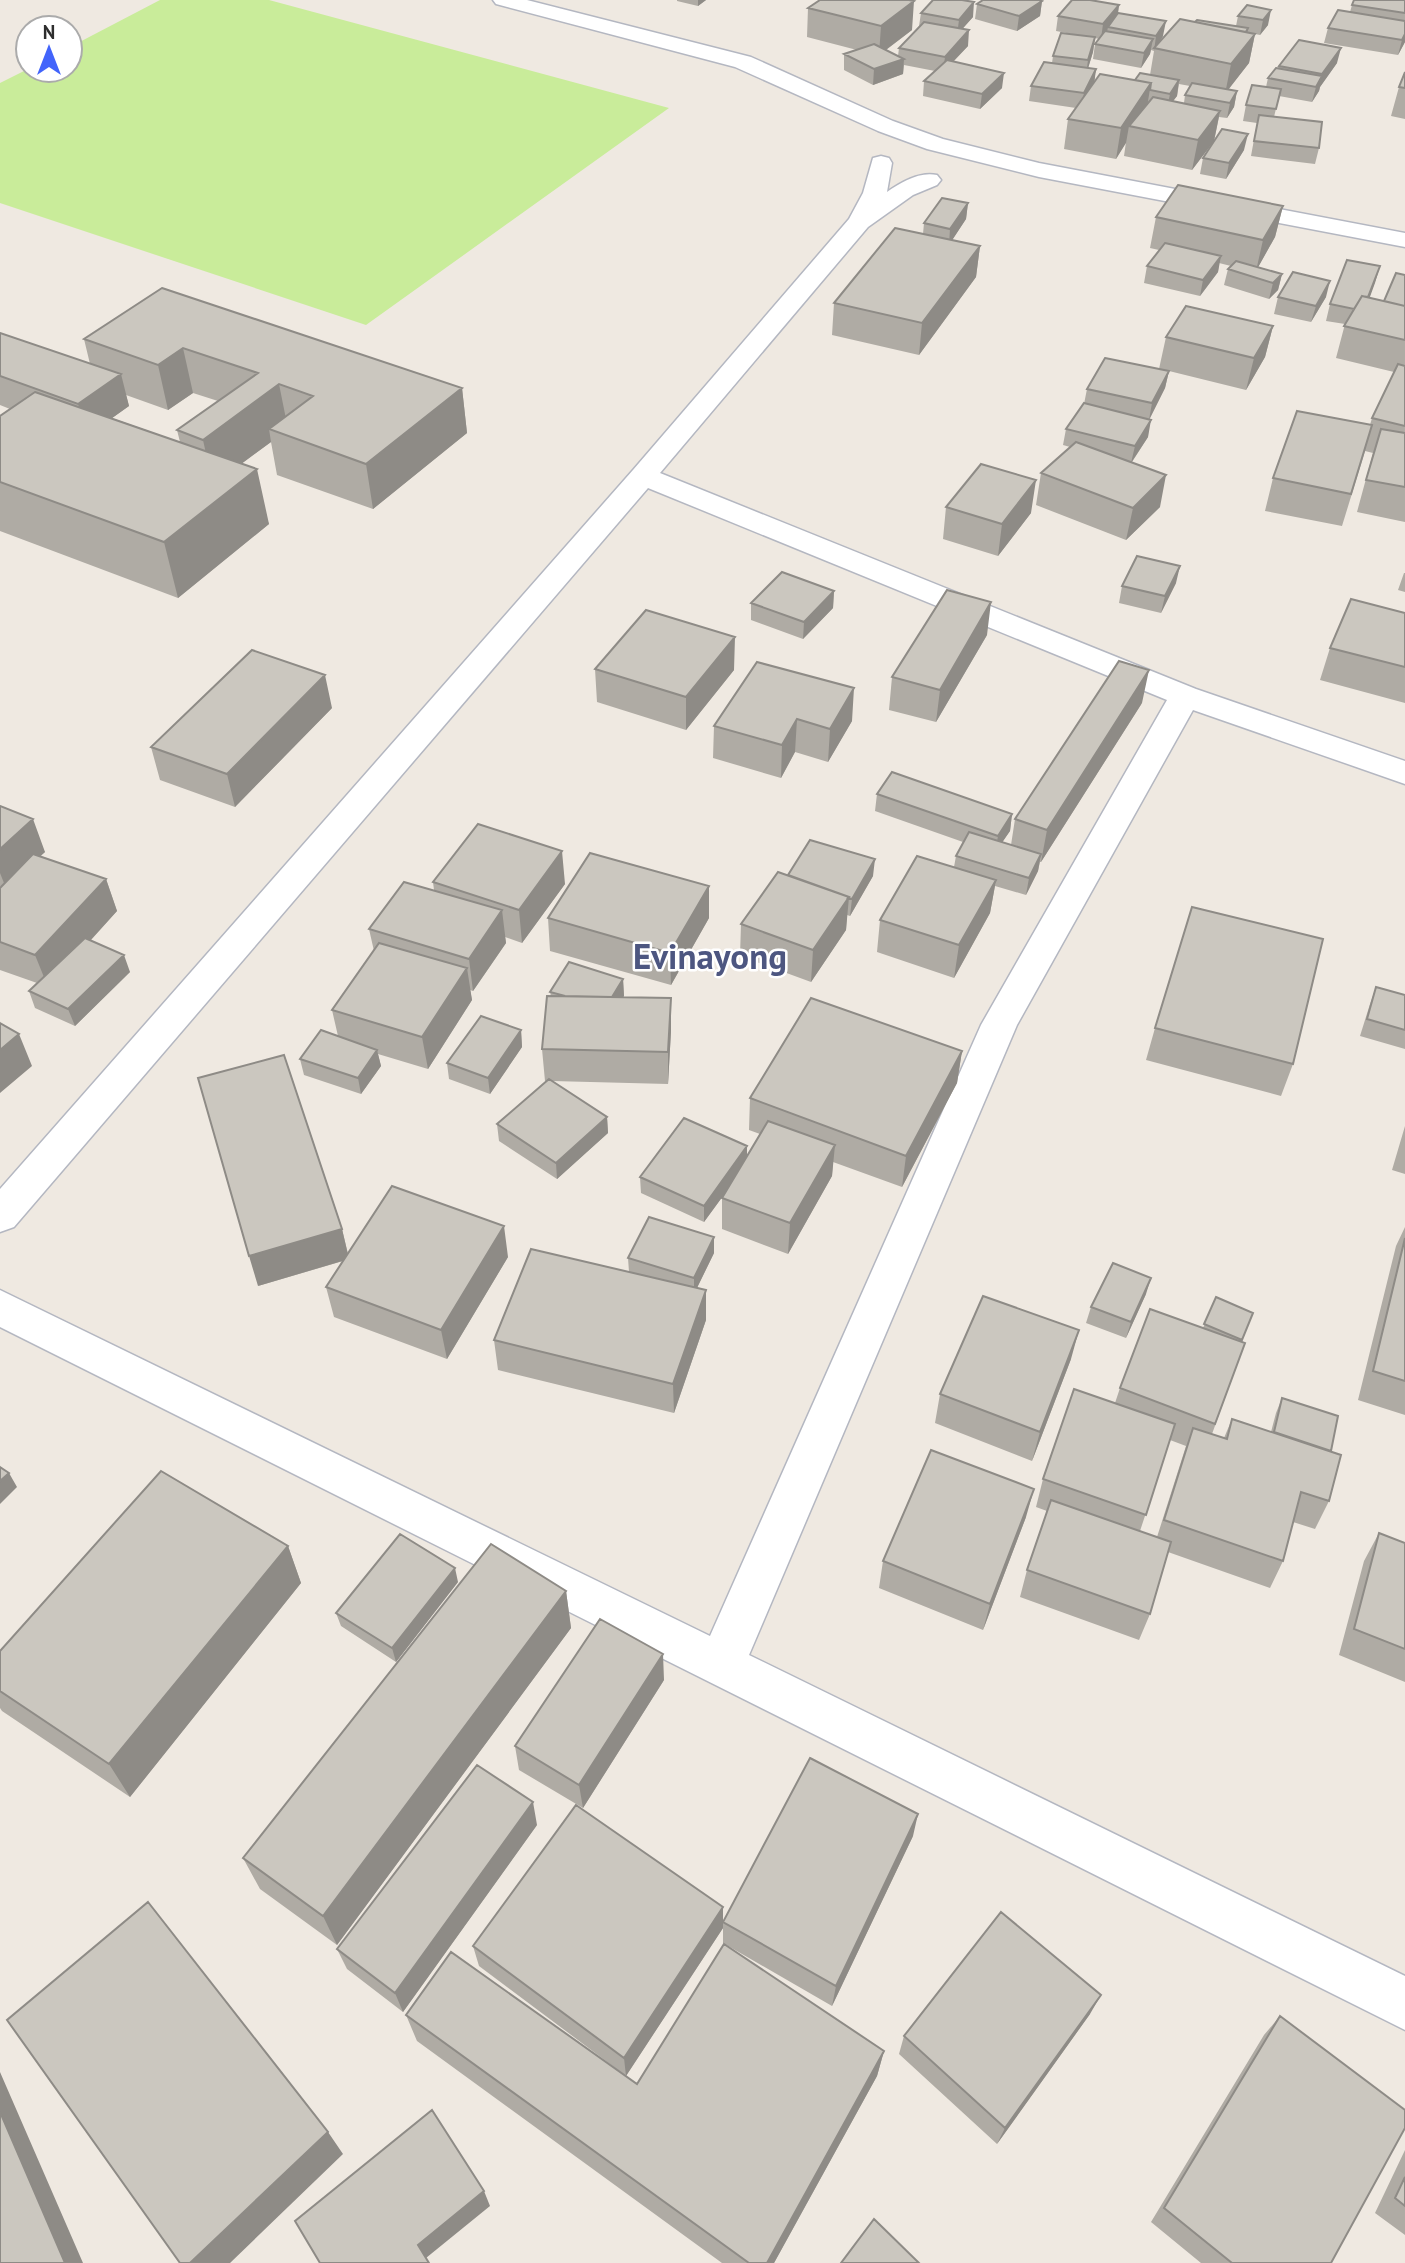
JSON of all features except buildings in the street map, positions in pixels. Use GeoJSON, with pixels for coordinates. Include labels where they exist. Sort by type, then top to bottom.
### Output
{"type":"FeatureCollection","features":[{"type":"Feature","properties":{"kind":"street"},"geometry":{"type":"LineString","coordinates":[[503,0],[743,62],[883,126],[999,161],[1405,240]]}},
{"type":"Feature","properties":{"kind":"street"},"geometry":{"type":"LineString","coordinates":[[827,101],[874,140],[881,160],[891,173],[902,177],[1024,174],[1078,178]]}},
{"type":"Feature","properties":{"kind":"street"},"geometry":{"type":"LineString","coordinates":[[0,1216],[860,222],[875,193],[881,160],[888,149],[898,145],[939,145],[958,153],[962,164],[953,174],[905,190],[860,222]]}},
{"type":"Feature","properties":{"kind":"street"},"geometry":{"type":"LineString","coordinates":[[643,476],[1185,696],[1405,773]]}},
{"type":"Feature","properties":{"kind":"street"},"geometry":{"type":"LineString","coordinates":[[721,1665],[999,1025],[1185,696]]}},
{"type":"Feature","properties":{"kind":"street"},"geometry":{"type":"LineString","coordinates":[[0,1307],[1405,2004]]}},
{"type":"Feature","properties":{"kind":"green space"},"geometry":{"type":"Polygon","coordinates":[[[160,0],[269,0],[669,108],[366,325],[0,203],[0,83],[14,76],[14,84],[84,84],[84,40],[160,0]]]}},
{"type":"Feature","properties":{"kind":"district","name":"Evinayong"},"geometry":{"type":"Point","coordinates":[710,957]}}]}
